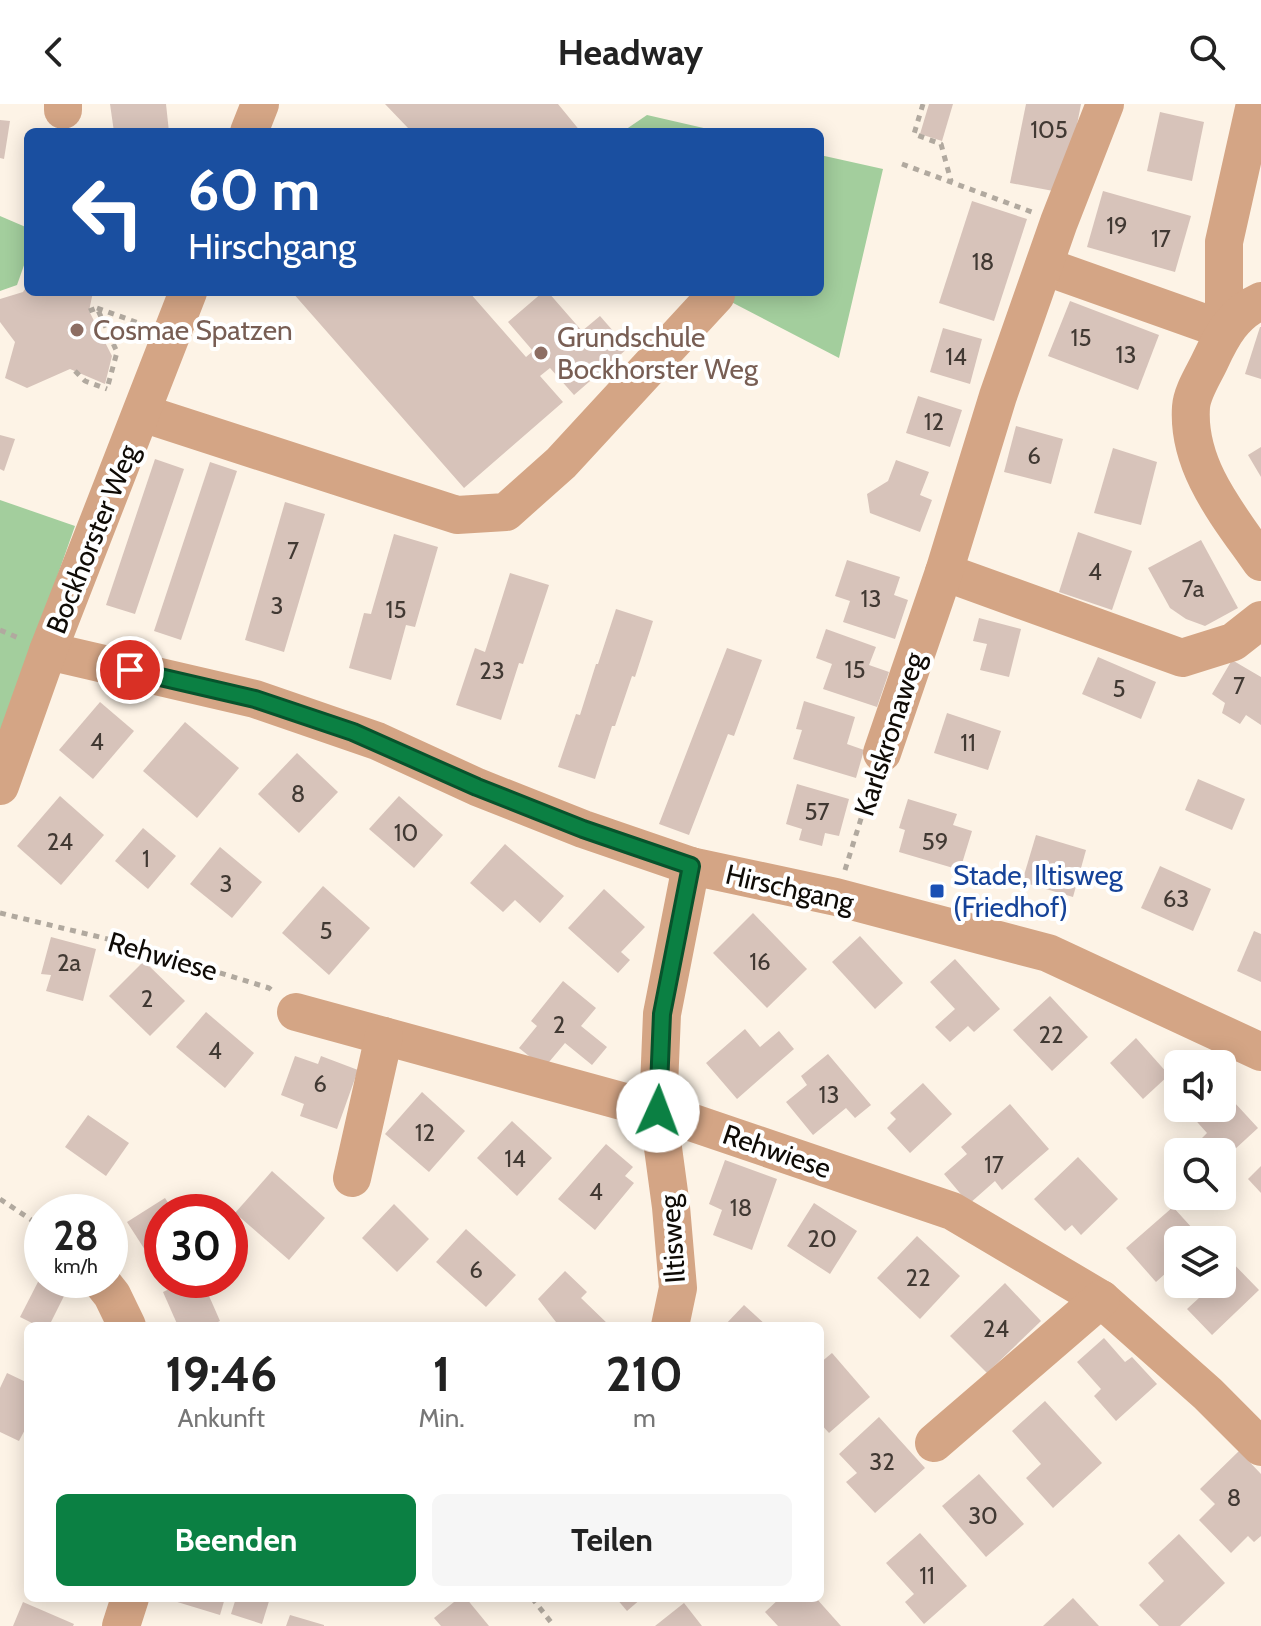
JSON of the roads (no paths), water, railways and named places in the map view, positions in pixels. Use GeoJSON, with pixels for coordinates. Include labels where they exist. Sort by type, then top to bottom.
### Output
{"type":"FeatureCollection","features":[{"type":"Feature","properties":{"kind":"street"},"geometry":{"type":"LineString","coordinates":[[251,128],[260,104]]}},
{"type":"Feature","properties":{"kind":"street","name":"Karlskronaweg"},"geometry":{"type":"LineString","coordinates":[[882,753],[944,572],[998,396],[1059,222],[1105,104]]}},
{"type":"Feature","properties":{"kind":"street"},"geometry":{"type":"LineString","coordinates":[[1255,104],[1224,242],[1224,330],[1191,405],[1197,460],[1223,508],[1261,562]]}},
{"type":"Feature","properties":{"kind":"street"},"geometry":{"type":"LineString","coordinates":[[1044,266],[1224,330]]}},
{"type":"Feature","properties":{"kind":"street","name":"Bockhorster Weg"},"geometry":{"type":"LineString","coordinates":[[0,786],[132,403],[186,296]]}},
{"type":"Feature","properties":{"kind":"street"},"geometry":{"type":"LineString","coordinates":[[132,403],[457,515],[506,512],[561,463],[715,296]]}},
{"type":"Feature","properties":{"kind":"street"},"geometry":{"type":"LineString","coordinates":[[1224,330],[1261,301]]}},
{"type":"Feature","properties":{"kind":"street"},"geometry":{"type":"LineString","coordinates":[[944,572],[1182,658],[1233,642],[1261,620]]}},
{"type":"Feature","properties":{"kind":"street","name":"Hirschgang"},"geometry":{"type":"LineString","coordinates":[[48,651],[255,699],[377,741],[477,787],[583,829],[691,866],[836,897],[1048,953],[1259,1053]]}},
{"type":"Feature","properties":{"kind":"street","name":"Iltisweg"},"geometry":{"type":"LineString","coordinates":[[671,1322],[678,1288],[658,1111],[662,1014],[691,866]]}},
{"type":"Feature","properties":{"kind":"street","name":"Rehwiese"},"geometry":{"type":"LineString","coordinates":[[296,1012],[658,1111],[952,1211],[1101,1299],[1208,1394],[1261,1447]]}},
{"type":"Feature","properties":{"kind":"street"},"geometry":{"type":"LineString","coordinates":[[352,1178],[384,1036]]}},
{"type":"Feature","properties":{"kind":"street"},"geometry":{"type":"LineString","coordinates":[[113,1298],[125,1322]]}},
{"type":"Feature","properties":{"kind":"street"},"geometry":{"type":"LineString","coordinates":[[934,1443],[1101,1299]]}},
{"type":"Feature","properties":{"kind":"street"},"geometry":{"type":"LineString","coordinates":[[121,1626],[129,1602]]}},
{"type":"Feature","properties":{"kind":"place","name":"Cosmae Spatzen"},"geometry":{"type":"Point","coordinates":[77,330]}},
{"type":"Feature","properties":{"kind":"place","name":"Grundschule Bockhorster Weg"},"geometry":{"type":"Point","coordinates":[541,353]}},
{"type":"Feature","properties":{"kind":"place","name":"Stade, Iltisweg (Friedhof)"},"geometry":{"type":"Point","coordinates":[937,891]}}]}
